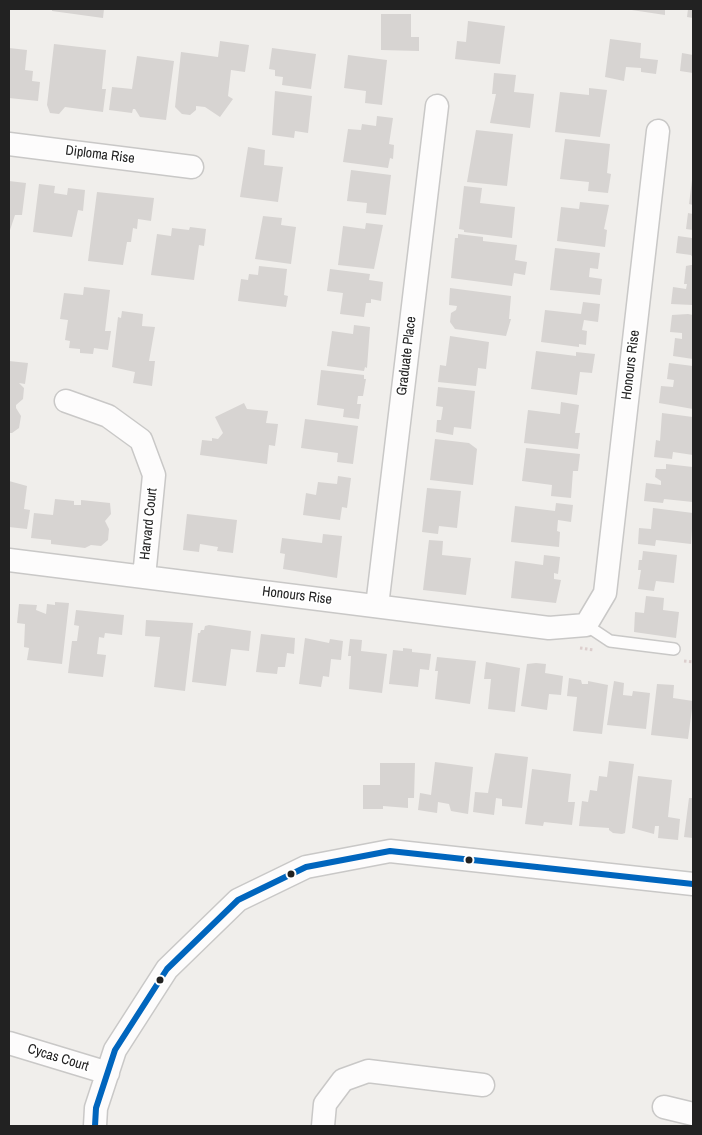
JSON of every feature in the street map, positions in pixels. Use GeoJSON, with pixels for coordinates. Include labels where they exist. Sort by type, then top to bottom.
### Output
{"type":"FeatureCollection","features":[{"type":"Feature","properties":{"kind":"street","name":"Graduate Place"},"geometry":{"type":"LineString","coordinates":[[377,606],[437,106]]}},
{"type":"Feature","properties":{"kind":"street","name":"Honours Rise"},"geometry":{"type":"LineString","coordinates":[[9,560],[550,628],[586,625],[605,593],[658,131]]}},
{"type":"Feature","properties":{"kind":"street","name":"Diploma Rise"},"geometry":{"type":"LineString","coordinates":[[9,144],[192,167]]}},
{"type":"Feature","properties":{"kind":"street","name":"Harvard Court"},"geometry":{"type":"LineString","coordinates":[[66,401],[108,416],[141,440],[154,475],[144,577]]}},
{"type":"Feature","properties":{"kind":"street"},"geometry":{"type":"LineString","coordinates":[[95,1126],[96,1108],[115,1050],[167,969],[238,900],[306,867],[390,851],[693,884]]}},
{"type":"Feature","properties":{"kind":"street","name":"Cycas Court"},"geometry":{"type":"LineString","coordinates":[[9,1043],[108,1073]]}},
{"type":"Feature","properties":{"kind":"street"},"geometry":{"type":"LineString","coordinates":[[323,1126],[325,1104],[343,1080],[368,1071],[483,1085]]}},
{"type":"Feature","properties":{"kind":"street"},"geometry":{"type":"LineString","coordinates":[[664,1107],[693,1114]]}},
{"type":"Feature","properties":{"kind":"lane"},"geometry":{"type":"LineString","coordinates":[[586,625],[610,641],[674,649]]}},
{"type":"Feature","properties":{"kind":"building"},"geometry":{"type":"Polygon","coordinates":[[[52,9],[104,9],[103,18],[52,11],[52,9]]]}},
{"type":"Feature","properties":{"kind":"building"},"geometry":{"type":"Polygon","coordinates":[[[625,9],[665,9],[665,15],[625,9]]]}},
{"type":"Feature","properties":{"kind":"building"},"geometry":{"type":"Polygon","coordinates":[[[688,9],[693,9],[693,18],[687,17],[688,9]]]}},
{"type":"Feature","properties":{"kind":"building"},"geometry":{"type":"Polygon","coordinates":[[[381,14],[411,14],[411,37],[419,37],[419,51],[381,50],[381,14]]]}},
{"type":"Feature","properties":{"kind":"building"},"geometry":{"type":"Polygon","coordinates":[[[468,21],[505,26],[500,64],[455,59],[457,41],[466,42],[468,21]]]}},
{"type":"Feature","properties":{"kind":"building"},"geometry":{"type":"Polygon","coordinates":[[[610,39],[641,43],[640,58],[658,60],[656,74],[641,72],[641,68],[626,67],[624,81],[605,77],[610,39]]]}},
{"type":"Feature","properties":{"kind":"building"},"geometry":{"type":"Polygon","coordinates":[[[220,41],[249,45],[245,72],[231,70],[228,96],[233,99],[220,117],[205,107],[196,106],[196,110],[190,115],[182,114],[175,107],[181,52],[218,57],[220,41]]]}},
{"type":"Feature","properties":{"kind":"building"},"geometry":{"type":"Polygon","coordinates":[[[54,44],[106,50],[102,89],[106,89],[103,112],[65,107],[59,114],[50,113],[47,105],[54,44]]]}},
{"type":"Feature","properties":{"kind":"building"},"geometry":{"type":"Polygon","coordinates":[[[9,48],[27,50],[25,70],[33,71],[32,81],[40,82],[38,101],[9,98],[9,48]]]}},
{"type":"Feature","properties":{"kind":"building"},"geometry":{"type":"Polygon","coordinates":[[[272,48],[316,54],[311,89],[282,85],[283,77],[275,76],[275,70],[269,69],[272,48]]]}},
{"type":"Feature","properties":{"kind":"building"},"geometry":{"type":"Polygon","coordinates":[[[682,53],[693,55],[693,73],[680,71],[682,53]]]}},
{"type":"Feature","properties":{"kind":"building"},"geometry":{"type":"Polygon","coordinates":[[[348,55],[387,60],[382,105],[365,103],[366,91],[344,88],[348,55]]]}},
{"type":"Feature","properties":{"kind":"building"},"geometry":{"type":"Polygon","coordinates":[[[137,56],[174,61],[166,120],[140,117],[135,109],[133,109],[132,113],[109,110],[112,87],[132,89],[137,56]]]}},
{"type":"Feature","properties":{"kind":"building"},"geometry":{"type":"Polygon","coordinates":[[[494,73],[516,75],[514,92],[534,94],[530,128],[490,123],[496,94],[492,94],[494,73]]]}},
{"type":"Feature","properties":{"kind":"building"},"geometry":{"type":"Polygon","coordinates":[[[589,88],[607,90],[600,137],[555,132],[560,92],[589,95],[589,88]]]}},
{"type":"Feature","properties":{"kind":"building"},"geometry":{"type":"Polygon","coordinates":[[[275,91],[312,96],[308,133],[295,131],[294,138],[272,135],[275,91]]]}},
{"type":"Feature","properties":{"kind":"building"},"geometry":{"type":"Polygon","coordinates":[[[377,116],[393,118],[389,144],[394,145],[393,159],[390,158],[388,168],[343,162],[348,129],[361,130],[362,124],[376,126],[377,116]]]}},
{"type":"Feature","properties":{"kind":"building"},"geometry":{"type":"Polygon","coordinates":[[[476,130],[513,134],[507,186],[467,182],[476,130]]]}},
{"type":"Feature","properties":{"kind":"building"},"geometry":{"type":"Polygon","coordinates":[[[565,139],[610,144],[607,173],[611,174],[608,193],[588,191],[589,182],[560,179],[565,139]]]}},
{"type":"Feature","properties":{"kind":"building"},"geometry":{"type":"Polygon","coordinates":[[[248,147],[265,150],[264,165],[283,167],[278,202],[240,197],[248,147]]]}},
{"type":"Feature","properties":{"kind":"building"},"geometry":{"type":"Polygon","coordinates":[[[351,170],[391,175],[386,215],[366,213],[367,203],[347,201],[351,170]]]}},
{"type":"Feature","properties":{"kind":"building"},"geometry":{"type":"Polygon","coordinates":[[[693,180],[693,205],[689,204],[693,180]]]}},
{"type":"Feature","properties":{"kind":"building"},"geometry":{"type":"Polygon","coordinates":[[[9,181],[26,183],[22,215],[15,215],[10,230],[9,181]]]}},
{"type":"Feature","properties":{"kind":"building"},"geometry":{"type":"Polygon","coordinates":[[[39,184],[55,186],[54,193],[67,195],[68,188],[85,190],[83,211],[78,210],[72,237],[33,232],[39,184]]]}},
{"type":"Feature","properties":{"kind":"building"},"geometry":{"type":"Polygon","coordinates":[[[464,186],[482,188],[480,203],[515,207],[512,238],[464,232],[464,230],[459,229],[464,186]]]}},
{"type":"Feature","properties":{"kind":"building"},"geometry":{"type":"Polygon","coordinates":[[[97,192],[154,198],[151,221],[138,219],[137,229],[133,228],[131,242],[127,242],[123,265],[88,261],[97,192]]]}},
{"type":"Feature","properties":{"kind":"building"},"geometry":{"type":"Polygon","coordinates":[[[580,202],[609,205],[604,229],[607,230],[605,247],[557,241],[561,207],[579,209],[580,202]]]}},
{"type":"Feature","properties":{"kind":"building"},"geometry":{"type":"Polygon","coordinates":[[[688,213],[693,214],[693,230],[686,229],[688,213]]]}},
{"type":"Feature","properties":{"kind":"building"},"geometry":{"type":"Polygon","coordinates":[[[263,216],[282,218],[281,225],[296,227],[291,264],[255,259],[263,216]]]}},
{"type":"Feature","properties":{"kind":"building"},"geometry":{"type":"Polygon","coordinates":[[[366,223],[383,225],[374,269],[338,265],[343,226],[365,229],[366,223]]]}},
{"type":"Feature","properties":{"kind":"building"},"geometry":{"type":"Polygon","coordinates":[[[190,227],[206,229],[204,246],[199,245],[194,280],[151,275],[157,234],[171,236],[172,228],[189,230],[190,227]]]}},
{"type":"Feature","properties":{"kind":"building"},"geometry":{"type":"Polygon","coordinates":[[[458,234],[483,237],[483,241],[517,245],[515,260],[527,262],[525,275],[514,273],[512,286],[451,278],[455,238],[458,238],[458,234]]]}},
{"type":"Feature","properties":{"kind":"building"},"geometry":{"type":"Polygon","coordinates":[[[692,234],[693,258],[691,255],[676,253],[678,236],[692,238],[692,234]]]}},
{"type":"Feature","properties":{"kind":"building"},"geometry":{"type":"Polygon","coordinates":[[[555,248],[600,253],[598,269],[590,268],[589,277],[602,279],[600,295],[550,290],[555,248]]]}},
{"type":"Feature","properties":{"kind":"building"},"geometry":{"type":"Polygon","coordinates":[[[693,265],[693,305],[671,304],[673,287],[686,289],[687,284],[684,284],[686,266],[693,265]]]}},
{"type":"Feature","properties":{"kind":"building"},"geometry":{"type":"Polygon","coordinates":[[[259,266],[287,269],[284,295],[288,296],[286,307],[238,301],[241,279],[248,280],[249,274],[258,275],[259,266]]]}},
{"type":"Feature","properties":{"kind":"building"},"geometry":{"type":"Polygon","coordinates":[[[330,269],[370,274],[369,280],[383,282],[381,301],[371,299],[371,303],[366,303],[364,317],[340,314],[343,293],[327,291],[330,269]]]}},
{"type":"Feature","properties":{"kind":"building"},"geometry":{"type":"Polygon","coordinates":[[[84,287],[110,290],[105,331],[111,331],[108,350],[94,348],[93,354],[80,353],[80,349],[69,348],[70,341],[65,340],[68,320],[60,319],[64,293],[83,295],[84,287]]]}},
{"type":"Feature","properties":{"kind":"building"},"geometry":{"type":"Polygon","coordinates":[[[450,288],[511,296],[509,319],[511,319],[506,336],[455,329],[450,322],[451,313],[456,310],[457,306],[449,305],[450,288]]]}},
{"type":"Feature","properties":{"kind":"building"},"geometry":{"type":"Polygon","coordinates":[[[583,302],[600,304],[598,322],[584,320],[582,330],[587,331],[586,345],[579,344],[579,347],[541,342],[545,310],[581,314],[583,302]]]}},
{"type":"Feature","properties":{"kind":"building"},"geometry":{"type":"Polygon","coordinates":[[[122,311],[143,314],[142,326],[155,327],[149,361],[155,361],[152,386],[133,383],[135,372],[112,367],[118,317],[121,318],[122,311]]]}},
{"type":"Feature","properties":{"kind":"building"},"geometry":{"type":"Polygon","coordinates":[[[672,315],[693,315],[693,359],[673,356],[675,338],[682,339],[682,333],[670,332],[672,315]]]}},
{"type":"Feature","properties":{"kind":"building"},"geometry":{"type":"Polygon","coordinates":[[[354,325],[370,327],[367,368],[365,367],[364,371],[327,366],[332,331],[353,334],[354,325]]]}},
{"type":"Feature","properties":{"kind":"building"},"geometry":{"type":"Polygon","coordinates":[[[450,336],[489,342],[486,369],[478,368],[476,386],[438,382],[440,365],[446,366],[450,336]]]}},
{"type":"Feature","properties":{"kind":"building"},"geometry":{"type":"Polygon","coordinates":[[[536,351],[576,356],[576,352],[595,354],[592,373],[580,372],[577,395],[531,389],[536,351]]]}},
{"type":"Feature","properties":{"kind":"building"},"geometry":{"type":"Polygon","coordinates":[[[9,361],[28,363],[25,384],[19,383],[24,388],[23,399],[16,405],[21,416],[19,428],[12,433],[9,433],[9,361]]]}},
{"type":"Feature","properties":{"kind":"building"},"geometry":{"type":"Polygon","coordinates":[[[669,363],[693,366],[693,409],[659,403],[661,386],[673,387],[674,380],[667,379],[669,363]]]}},
{"type":"Feature","properties":{"kind":"building"},"geometry":{"type":"Polygon","coordinates":[[[321,370],[364,375],[364,379],[366,379],[363,396],[358,396],[357,404],[361,404],[359,419],[343,417],[344,409],[317,405],[321,370]]]}},
{"type":"Feature","properties":{"kind":"building"},"geometry":{"type":"Polygon","coordinates":[[[438,387],[475,391],[471,429],[454,427],[453,435],[436,432],[437,420],[441,420],[443,407],[436,406],[438,387]]]}},
{"type":"Feature","properties":{"kind":"building"},"geometry":{"type":"Polygon","coordinates":[[[561,402],[579,405],[575,433],[580,433],[578,449],[524,443],[528,410],[560,414],[561,402]]]}},
{"type":"Feature","properties":{"kind":"building"},"geometry":{"type":"Polygon","coordinates":[[[244,403],[247,409],[268,411],[266,423],[278,424],[275,446],[269,445],[267,464],[200,455],[202,440],[212,441],[212,438],[218,439],[223,433],[215,417],[244,403]]]}},
{"type":"Feature","properties":{"kind":"building"},"geometry":{"type":"Polygon","coordinates":[[[662,413],[693,417],[693,455],[673,452],[672,459],[654,457],[656,440],[660,441],[662,413]]]}},
{"type":"Feature","properties":{"kind":"building"},"geometry":{"type":"Polygon","coordinates":[[[305,419],[358,426],[353,464],[337,462],[338,453],[301,448],[305,419]]]}},
{"type":"Feature","properties":{"kind":"building"},"geometry":{"type":"Polygon","coordinates":[[[435,439],[469,443],[477,449],[473,485],[430,480],[435,439]]]}},
{"type":"Feature","properties":{"kind":"building"},"geometry":{"type":"Polygon","coordinates":[[[526,448],[580,454],[578,471],[573,471],[571,498],[551,496],[552,485],[522,481],[526,448]]]}},
{"type":"Feature","properties":{"kind":"building"},"geometry":{"type":"Polygon","coordinates":[[[666,464],[693,467],[693,502],[664,499],[663,503],[644,501],[646,483],[661,485],[661,481],[655,477],[656,469],[666,469],[666,464]]]}},
{"type":"Feature","properties":{"kind":"building"},"geometry":{"type":"Polygon","coordinates":[[[338,476],[351,478],[347,508],[342,507],[340,520],[303,515],[306,493],[316,495],[318,482],[337,484],[338,476]]]}},
{"type":"Feature","properties":{"kind":"building"},"geometry":{"type":"Polygon","coordinates":[[[9,481],[27,486],[24,509],[30,510],[27,529],[9,527],[9,481]]]}},
{"type":"Feature","properties":{"kind":"building"},"geometry":{"type":"Polygon","coordinates":[[[427,488],[461,491],[457,528],[439,526],[438,534],[422,532],[427,488]]]}},
{"type":"Feature","properties":{"kind":"building"},"geometry":{"type":"Polygon","coordinates":[[[55,499],[74,501],[74,505],[81,505],[81,500],[110,503],[111,514],[105,521],[109,529],[108,540],[101,546],[91,545],[85,548],[51,544],[51,540],[31,538],[34,513],[53,515],[55,499]]]}},
{"type":"Feature","properties":{"kind":"building"},"geometry":{"type":"Polygon","coordinates":[[[556,503],[573,505],[571,522],[558,520],[557,531],[560,532],[559,547],[511,542],[515,506],[555,511],[556,503]]]}},
{"type":"Feature","properties":{"kind":"building"},"geometry":{"type":"Polygon","coordinates":[[[653,508],[693,513],[691,544],[656,540],[655,546],[638,544],[639,528],[651,529],[653,508]]]}},
{"type":"Feature","properties":{"kind":"building"},"geometry":{"type":"Polygon","coordinates":[[[187,514],[237,520],[233,553],[217,551],[218,547],[200,544],[199,552],[183,550],[187,514]]]}},
{"type":"Feature","properties":{"kind":"building"},"geometry":{"type":"Polygon","coordinates":[[[323,534],[342,536],[337,578],[283,569],[285,554],[280,553],[282,538],[322,543],[323,534]]]}},
{"type":"Feature","properties":{"kind":"building"},"geometry":{"type":"Polygon","coordinates":[[[429,540],[443,541],[442,555],[471,558],[466,595],[423,590],[429,540]]]}},
{"type":"Feature","properties":{"kind":"building"},"geometry":{"type":"Polygon","coordinates":[[[643,551],[677,555],[674,583],[656,581],[654,591],[638,589],[641,570],[638,570],[639,560],[642,560],[643,551]]]}},
{"type":"Feature","properties":{"kind":"building"},"geometry":{"type":"Polygon","coordinates":[[[544,555],[560,557],[558,574],[554,573],[554,579],[561,580],[556,603],[511,598],[515,561],[543,565],[544,555]]]}},
{"type":"Feature","properties":{"kind":"building"},"geometry":{"type":"Polygon","coordinates":[[[646,596],[664,598],[663,610],[679,612],[676,638],[634,632],[635,612],[644,613],[646,596]]]}},
{"type":"Feature","properties":{"kind":"building"},"geometry":{"type":"Polygon","coordinates":[[[55,602],[69,603],[62,664],[27,660],[29,648],[24,647],[25,624],[17,623],[19,604],[37,605],[36,610],[46,614],[47,604],[55,605],[55,602]]]}},
{"type":"Feature","properties":{"kind":"building"},"geometry":{"type":"Polygon","coordinates":[[[76,610],[124,615],[122,635],[105,633],[104,638],[99,637],[97,654],[106,655],[103,677],[68,673],[72,641],[77,641],[79,626],[74,625],[76,610]]]}},
{"type":"Feature","properties":{"kind":"building"},"geometry":{"type":"Polygon","coordinates":[[[146,620],[193,623],[185,691],[154,687],[160,637],[145,636],[146,620]]]}},
{"type":"Feature","properties":{"kind":"building"},"geometry":{"type":"Polygon","coordinates":[[[205,626],[251,631],[249,651],[231,649],[226,686],[192,682],[198,633],[204,630],[205,626]]]}},
{"type":"Feature","properties":{"kind":"building"},"geometry":{"type":"Polygon","coordinates":[[[261,634],[295,638],[294,654],[287,653],[285,667],[278,667],[277,674],[256,672],[261,634]]]}},
{"type":"Feature","properties":{"kind":"building"},"geometry":{"type":"Polygon","coordinates":[[[305,638],[329,643],[330,639],[343,641],[341,660],[331,659],[329,677],[323,676],[321,687],[299,684],[305,638]]]}},
{"type":"Feature","properties":{"kind":"building"},"geometry":{"type":"Polygon","coordinates":[[[350,639],[362,640],[361,651],[387,654],[382,693],[349,689],[351,656],[348,656],[350,639]]]}},
{"type":"Feature","properties":{"kind":"building"},"geometry":{"type":"Polygon","coordinates":[[[403,648],[412,649],[412,652],[431,654],[429,670],[420,669],[418,687],[389,684],[393,650],[403,651],[403,648]]]}},
{"type":"Feature","properties":{"kind":"building"},"geometry":{"type":"Polygon","coordinates":[[[437,657],[476,661],[470,704],[435,699],[438,671],[435,671],[437,657]]]}},
{"type":"Feature","properties":{"kind":"building"},"geometry":{"type":"Polygon","coordinates":[[[486,662],[520,668],[515,712],[488,709],[491,679],[484,679],[486,662]]]}},
{"type":"Feature","properties":{"kind":"building"},"geometry":{"type":"Polygon","coordinates":[[[527,664],[546,664],[545,673],[563,676],[561,695],[549,694],[547,710],[521,706],[527,664]]]}},
{"type":"Feature","properties":{"kind":"building"},"geometry":{"type":"Polygon","coordinates":[[[569,678],[581,680],[582,684],[588,684],[588,681],[608,685],[602,734],[573,731],[577,697],[567,696],[569,678]]]}},
{"type":"Feature","properties":{"kind":"building"},"geometry":{"type":"Polygon","coordinates":[[[614,681],[624,683],[623,695],[632,696],[633,691],[650,693],[646,729],[607,725],[614,681]]]}},
{"type":"Feature","properties":{"kind":"building"},"geometry":{"type":"Polygon","coordinates":[[[657,684],[674,685],[673,698],[693,701],[688,739],[651,735],[657,684]]]}},
{"type":"Feature","properties":{"kind":"building"},"geometry":{"type":"Polygon","coordinates":[[[495,753],[528,757],[522,808],[502,806],[502,799],[496,798],[494,815],[473,812],[475,792],[488,793],[495,753]]]}},
{"type":"Feature","properties":{"kind":"building"},"geometry":{"type":"Polygon","coordinates":[[[609,761],[634,764],[625,833],[622,834],[613,833],[609,828],[579,826],[582,801],[588,802],[590,790],[597,791],[599,776],[607,777],[609,761]]]}},
{"type":"Feature","properties":{"kind":"building"},"geometry":{"type":"Polygon","coordinates":[[[435,762],[473,767],[468,814],[451,811],[449,804],[438,802],[437,813],[418,810],[420,793],[431,795],[435,762]]]}},
{"type":"Feature","properties":{"kind":"building"},"geometry":{"type":"Polygon","coordinates":[[[380,763],[415,763],[414,798],[408,798],[408,808],[383,806],[383,809],[363,809],[363,785],[380,785],[380,763]]]}},
{"type":"Feature","properties":{"kind":"building"},"geometry":{"type":"Polygon","coordinates":[[[532,769],[571,774],[568,802],[575,802],[572,825],[544,822],[543,826],[525,824],[532,769]]]}},
{"type":"Feature","properties":{"kind":"building"},"geometry":{"type":"Polygon","coordinates":[[[638,776],[672,780],[668,817],[680,819],[678,840],[658,838],[659,826],[655,826],[654,834],[632,828],[638,776]]]}},
{"type":"Feature","properties":{"kind":"building"},"geometry":{"type":"Polygon","coordinates":[[[689,798],[693,798],[693,838],[684,837],[689,798]]]}},
{"type":"Feature","properties":{"kind":"transit line"},"geometry":{"type":"LineString","coordinates":[[95,1126],[96,1108],[115,1050],[167,969],[238,900],[306,867],[390,851],[693,884]]}}]}
